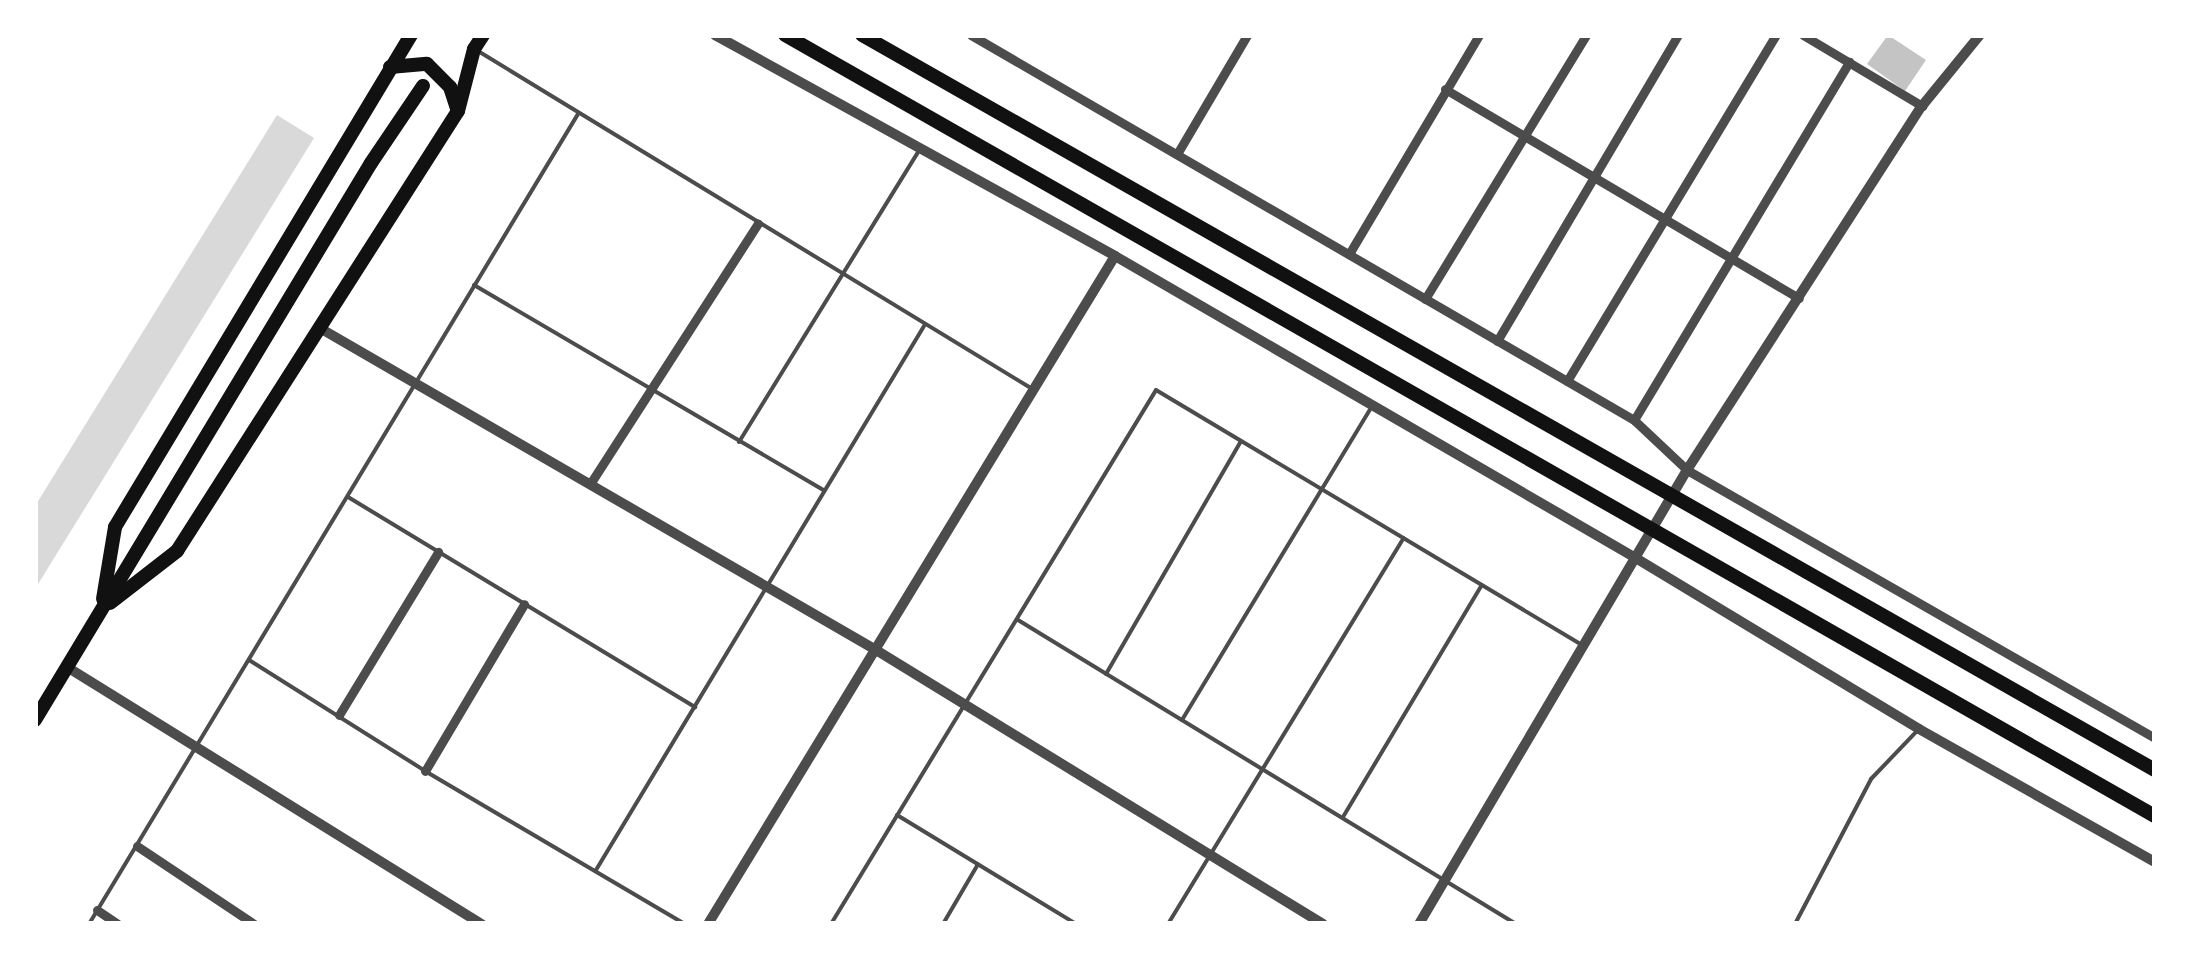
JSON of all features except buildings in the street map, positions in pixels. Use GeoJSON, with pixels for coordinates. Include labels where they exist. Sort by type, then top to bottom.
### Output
{"type":"FeatureCollection","features":[{"type":"Feature","properties":{"kind":"main road"},"geometry":{"type":"LineString","coordinates":[[102,610],[115,527],[411,35]]}},
{"type":"Feature","properties":{"kind":"main road"},"geometry":{"type":"LineString","coordinates":[[102,610],[177,552],[458,111],[474,49],[483,35]]}},
{"type":"Feature","properties":{"kind":"main road"},"geometry":{"type":"LineString","coordinates":[[786,35],[1670,543],[2155,816]]}},
{"type":"Feature","properties":{"kind":"main road"},"geometry":{"type":"LineString","coordinates":[[862,35],[2155,770]]}},
{"type":"Feature","properties":{"kind":"main road"},"geometry":{"type":"LineString","coordinates":[[390,67],[427,64],[450,88],[458,111]]}},
{"type":"Feature","properties":{"kind":"main road"},"geometry":{"type":"LineString","coordinates":[[35,720],[371,163],[423,86]]}},
{"type":"Feature","properties":{"kind":"street"},"geometry":{"type":"LineString","coordinates":[[714,35],[1115,256],[1634,557],[1919,729],[2155,862]]}},
{"type":"Feature","properties":{"kind":"street"},"geometry":{"type":"LineString","coordinates":[[971,35],[1634,420],[1687,470],[2155,738]]}},
{"type":"Feature","properties":{"kind":"street"},"geometry":{"type":"LineString","coordinates":[[1177,154],[1248,35]]}},
{"type":"Feature","properties":{"kind":"street"},"geometry":{"type":"LineString","coordinates":[[1349,254],[1479,35]]}},
{"type":"Feature","properties":{"kind":"street"},"geometry":{"type":"LineString","coordinates":[[1426,299],[1586,35]]}},
{"type":"Feature","properties":{"kind":"street"},"geometry":{"type":"LineString","coordinates":[[1498,341],[1678,35]]}},
{"type":"Feature","properties":{"kind":"street"},"geometry":{"type":"LineString","coordinates":[[1567,381],[1776,35]]}},
{"type":"Feature","properties":{"kind":"street"},"geometry":{"type":"LineString","coordinates":[[1803,35],[1922,106]]}},
{"type":"Feature","properties":{"kind":"street"},"geometry":{"type":"LineString","coordinates":[[1419,924],[1687,470],[1922,106],[1980,35]]}},
{"type":"Feature","properties":{"kind":"street"},"geometry":{"type":"LineString","coordinates":[[1634,420],[1849,62]]}},
{"type":"Feature","properties":{"kind":"street"},"geometry":{"type":"LineString","coordinates":[[1445,89],[1799,298]]}},
{"type":"Feature","properties":{"kind":"street"},"geometry":{"type":"LineString","coordinates":[[590,484],[758,223]]}},
{"type":"Feature","properties":{"kind":"street"},"geometry":{"type":"LineString","coordinates":[[708,924],[1115,256]]}},
{"type":"Feature","properties":{"kind":"street"},"geometry":{"type":"LineString","coordinates":[[318,326],[876,650],[1324,924]]}},
{"type":"Feature","properties":{"kind":"street"},"geometry":{"type":"LineString","coordinates":[[339,715],[438,552]]}},
{"type":"Feature","properties":{"kind":"street"},"geometry":{"type":"LineString","coordinates":[[425,771],[524,604]]}},
{"type":"Feature","properties":{"kind":"street"},"geometry":{"type":"LineString","coordinates":[[67,667],[482,924]]}},
{"type":"Feature","properties":{"kind":"street"},"geometry":{"type":"LineString","coordinates":[[137,846],[254,924]]}},
{"type":"Feature","properties":{"kind":"street"},"geometry":{"type":"LineString","coordinates":[[97,910],[118,924]]}},
{"type":"Feature","properties":{"kind":"lane"},"geometry":{"type":"LineString","coordinates":[[474,49],[1034,390]]}},
{"type":"Feature","properties":{"kind":"lane"},"geometry":{"type":"LineString","coordinates":[[89,924],[578,114]]}},
{"type":"Feature","properties":{"kind":"lane"},"geometry":{"type":"LineString","coordinates":[[739,442],[920,148]]}},
{"type":"Feature","properties":{"kind":"lane"},"geometry":{"type":"LineString","coordinates":[[474,284],[824,490]]}},
{"type":"Feature","properties":{"kind":"lane"},"geometry":{"type":"LineString","coordinates":[[596,870],[925,324]]}},
{"type":"Feature","properties":{"kind":"lane"},"geometry":{"type":"LineString","coordinates":[[831,924],[1156,390],[1582,644]]}},
{"type":"Feature","properties":{"kind":"lane"},"geometry":{"type":"LineString","coordinates":[[1182,720],[1372,405]]}},
{"type":"Feature","properties":{"kind":"lane"},"geometry":{"type":"LineString","coordinates":[[1106,674],[1241,441]]}},
{"type":"Feature","properties":{"kind":"lane"},"geometry":{"type":"LineString","coordinates":[[348,497],[695,707]]}},
{"type":"Feature","properties":{"kind":"lane"},"geometry":{"type":"LineString","coordinates":[[1168,924],[1404,538]]}},
{"type":"Feature","properties":{"kind":"lane"},"geometry":{"type":"LineString","coordinates":[[1342,818],[1482,585]]}},
{"type":"Feature","properties":{"kind":"lane"},"geometry":{"type":"LineString","coordinates":[[1018,620],[1516,924]]}},
{"type":"Feature","properties":{"kind":"lane"},"geometry":{"type":"LineString","coordinates":[[249,660],[425,771],[686,924]]}},
{"type":"Feature","properties":{"kind":"lane"},"geometry":{"type":"LineString","coordinates":[[1794,924],[1871,779],[1919,729]]}},
{"type":"Feature","properties":{"kind":"lane"},"geometry":{"type":"LineString","coordinates":[[896,815],[1076,924]]}},
{"type":"Feature","properties":{"kind":"lane"},"geometry":{"type":"LineString","coordinates":[[943,924],[978,864]]}},
{"type":"Feature","properties":{"kind":"lane"},"geometry":{"type":"LineString","coordinates":[[1058,924],[1063,916]]}},
{"type":"Feature","properties":{"kind":"shaded area"},"geometry":{"type":"Polygon","coordinates":[[[277,115],[314,138],[35,589],[35,506],[277,115]]]}}]}
